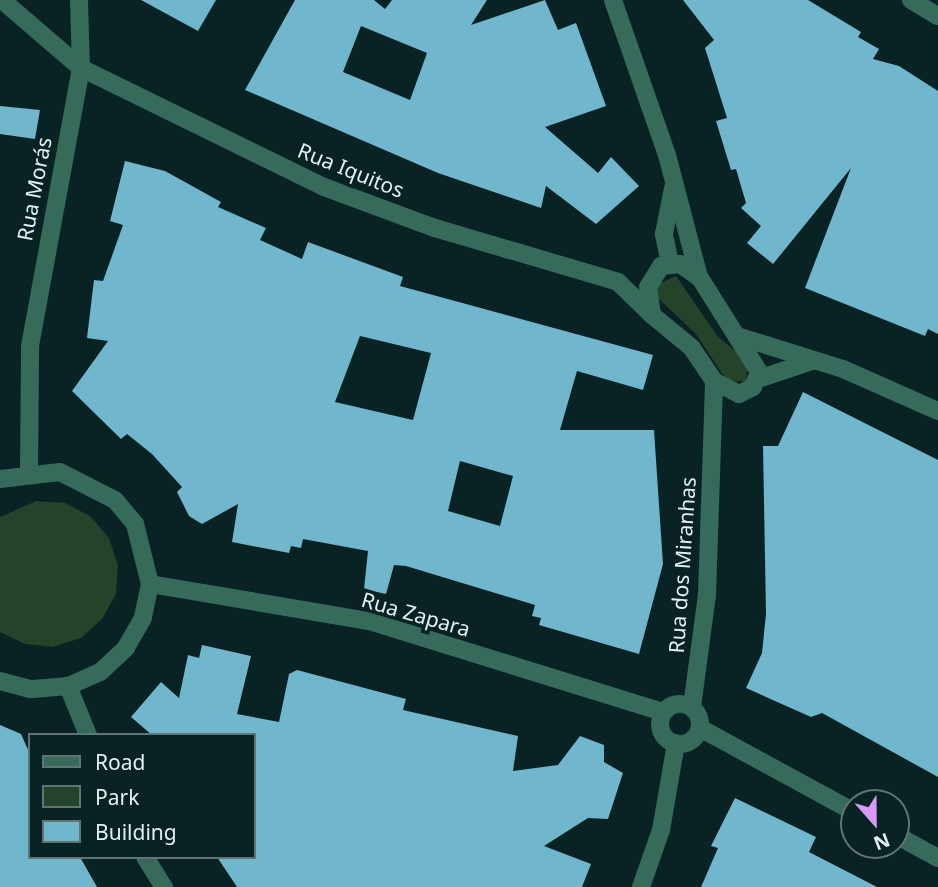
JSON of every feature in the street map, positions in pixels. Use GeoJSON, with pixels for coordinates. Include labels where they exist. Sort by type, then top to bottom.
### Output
{"type":"FeatureCollection","features":[{"type":"Feature","properties":{"kind":"street","name":"Rua Iquitos"},"geometry":{"type":"LineString","coordinates":[[2,0],[81,68],[324,187],[435,228],[618,282],[698,354],[714,381]]}},
{"type":"Feature","properties":{"kind":"street","name":"Rua Morás"},"geometry":{"type":"LineString","coordinates":[[29,472],[30,346],[81,68],[79,0]]}},
{"type":"Feature","properties":{"kind":"street"},"geometry":{"type":"LineString","coordinates":[[613,0],[674,181],[700,278],[755,361],[758,379]]}},
{"type":"Feature","properties":{"kind":"street"},"geometry":{"type":"LineString","coordinates":[[911,0],[938,16]]}},
{"type":"Feature","properties":{"kind":"street"},"geometry":{"type":"LineString","coordinates":[[670,263],[664,234],[674,181]]}},
{"type":"Feature","properties":{"kind":"street"},"geometry":{"type":"LineString","coordinates":[[618,282],[652,272],[670,263]]}},
{"type":"Feature","properties":{"kind":"street"},"geometry":{"type":"LineString","coordinates":[[670,263],[700,278]]}},
{"type":"Feature","properties":{"kind":"street"},"geometry":{"type":"LineString","coordinates":[[652,272],[652,315]]}},
{"type":"Feature","properties":{"kind":"street"},"geometry":{"type":"LineString","coordinates":[[737,337],[819,360],[938,411]]}},
{"type":"Feature","properties":{"kind":"street"},"geometry":{"type":"LineString","coordinates":[[713,425],[739,394],[758,379],[780,367],[819,360]]}},
{"type":"Feature","properties":{"kind":"street"},"geometry":{"type":"LineString","coordinates":[[714,381],[739,394]]}},
{"type":"Feature","properties":{"kind":"street","name":"Rua dos Miranhas"},"geometry":{"type":"LineString","coordinates":[[692,707],[707,595],[714,381]]}},
{"type":"Feature","properties":{"kind":"street"},"geometry":{"type":"LineString","coordinates":[[0,479],[29,472],[60,472],[115,500],[147,553],[150,584],[144,618],[126,648],[100,672],[68,686],[30,689],[0,681]]}},
{"type":"Feature","properties":{"kind":"street","name":"Rua Zapara"},"geometry":{"type":"LineString","coordinates":[[150,584],[369,621],[663,712]]}},
{"type":"Feature","properties":{"kind":"street"},"geometry":{"type":"LineString","coordinates":[[68,686],[87,733]]}},
{"type":"Feature","properties":{"kind":"street"},"geometry":{"type":"LineString","coordinates":[[700,728],[688,742],[676,743],[661,732],[663,712],[674,705],[692,707],[700,728],[840,803]]}},
{"type":"Feature","properties":{"kind":"street"},"geometry":{"type":"LineString","coordinates":[[641,887],[661,830],[676,743]]}},
{"type":"Feature","properties":{"kind":"street"},"geometry":{"type":"LineString","coordinates":[[910,843],[938,858]]}},
{"type":"Feature","properties":{"kind":"street"},"geometry":{"type":"LineString","coordinates":[[146,859],[164,887]]}},
{"type":"Feature","properties":{"kind":"green space"},"geometry":{"type":"Polygon","coordinates":[[[676,276],[718,337],[748,361],[746,381],[731,382],[723,375],[696,334],[658,298],[655,286],[676,276]]]}},
{"type":"Feature","properties":{"kind":"green space"},"geometry":{"type":"Polygon","coordinates":[[[36,501],[65,503],[90,516],[109,538],[118,565],[116,594],[102,619],[81,638],[53,647],[25,644],[0,632],[0,517],[36,501]]]}},
{"type":"Feature","properties":{"kind":"building"},"geometry":{"type":"Polygon","coordinates":[[[141,0],[216,0],[198,31],[141,0]]]}},
{"type":"Feature","properties":{"kind":"building"},"geometry":{"type":"Polygon","coordinates":[[[295,0],[374,0],[385,9],[392,0],[487,0],[471,25],[545,0],[558,30],[576,23],[606,106],[545,127],[598,173],[611,157],[639,186],[596,224],[546,186],[541,208],[438,173],[245,90],[295,0]],[[361,26],[343,72],[410,100],[427,53],[361,26]]]}},
{"type":"Feature","properties":{"kind":"building"},"geometry":{"type":"Polygon","coordinates":[[[683,0],[808,0],[861,32],[858,37],[879,49],[873,59],[899,66],[938,91],[938,334],[928,329],[925,336],[805,288],[851,168],[773,264],[747,243],[761,226],[741,208],[746,203],[736,169],[731,170],[716,121],[727,118],[705,48],[714,40],[683,0]]]}},
{"type":"Feature","properties":{"kind":"building"},"geometry":{"type":"Polygon","coordinates":[[[0,106],[40,110],[35,139],[0,134],[0,106]]]}},
{"type":"Feature","properties":{"kind":"building"},"geometry":{"type":"Polygon","coordinates":[[[125,161],[165,171],[221,202],[218,207],[266,228],[260,240],[302,259],[308,242],[403,277],[400,286],[653,355],[643,390],[577,371],[560,430],[654,430],[663,564],[639,654],[539,625],[541,618],[532,616],[535,605],[406,566],[394,565],[386,594],[364,589],[368,551],[303,539],[301,548],[291,546],[289,553],[232,542],[238,504],[202,524],[189,516],[177,492],[182,487],[152,454],[127,434],[121,439],[72,391],[108,341],[87,338],[94,280],[103,281],[123,225],[110,221],[125,161]],[[360,336],[335,402],[413,420],[431,353],[360,336]],[[460,461],[448,511],[500,526],[513,476],[460,461]]]}},
{"type":"Feature","properties":{"kind":"building"},"geometry":{"type":"Polygon","coordinates":[[[803,392],[938,460],[938,777],[822,713],[811,717],[746,688],[762,653],[766,614],[763,446],[778,446],[803,392]]]}},
{"type":"Feature","properties":{"kind":"building"},"geometry":{"type":"Polygon","coordinates":[[[202,645],[251,656],[237,714],[279,722],[289,674],[297,670],[406,699],[403,710],[518,736],[513,771],[558,765],[580,736],[604,745],[604,762],[623,773],[608,819],[588,818],[544,846],[591,864],[582,887],[237,887],[218,859],[256,859],[256,733],[150,733],[131,717],[161,682],[179,698],[188,655],[199,658],[202,645]]]}},
{"type":"Feature","properties":{"kind":"building"},"geometry":{"type":"Polygon","coordinates":[[[0,725],[21,734],[28,750],[28,859],[81,859],[97,887],[0,887],[0,725]]]}},
{"type":"Feature","properties":{"kind":"building"},"geometry":{"type":"Polygon","coordinates":[[[735,798],[816,837],[809,852],[877,887],[701,887],[718,848],[711,846],[735,798]]]}}]}
